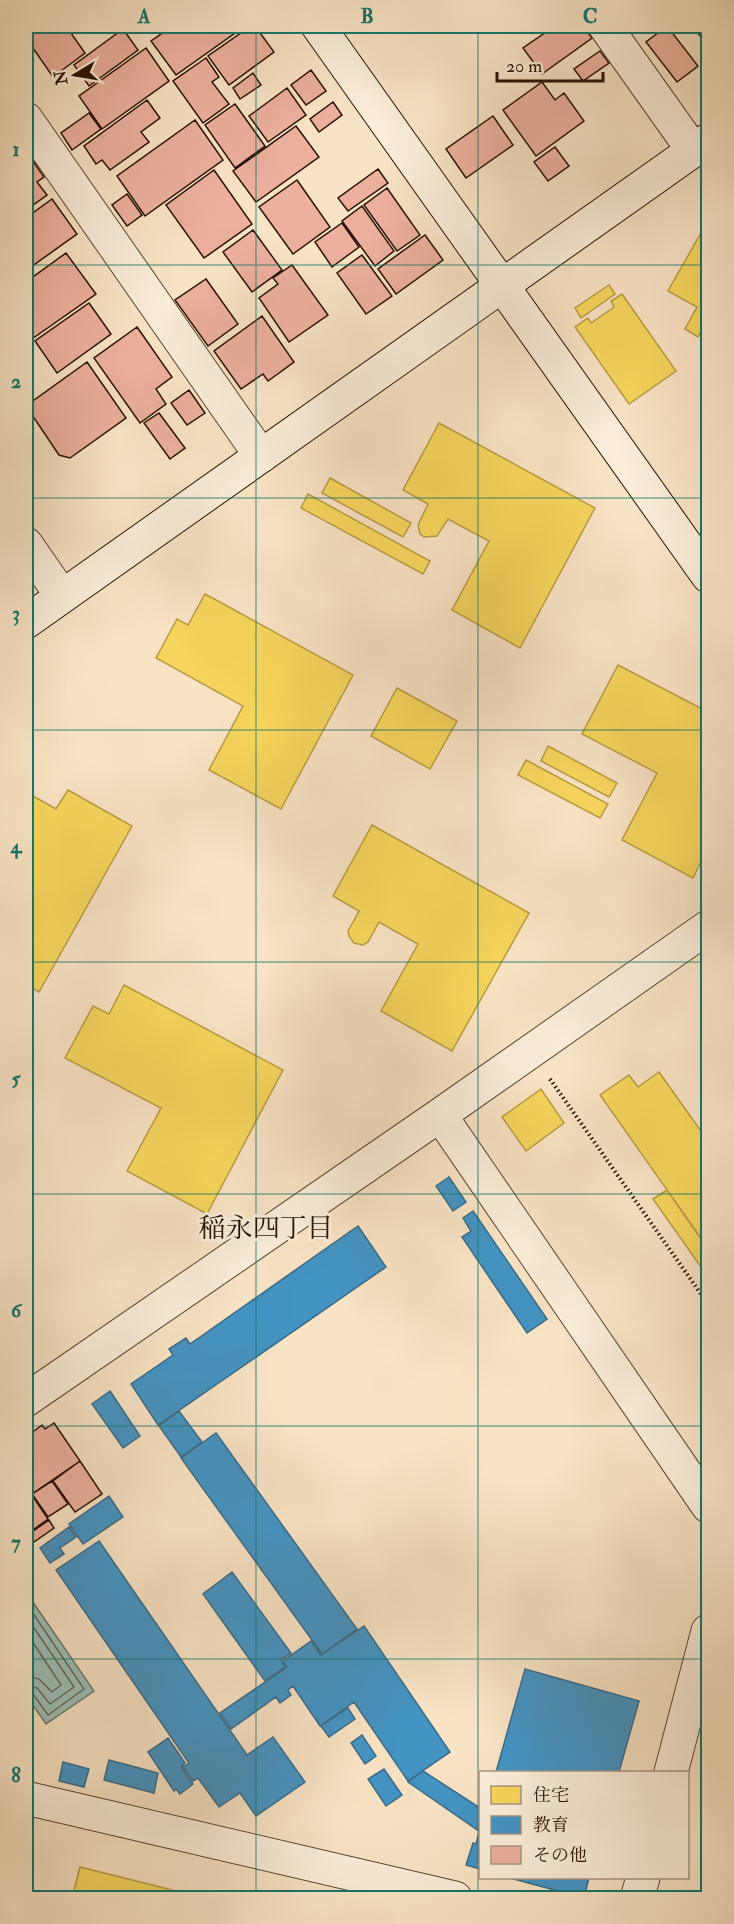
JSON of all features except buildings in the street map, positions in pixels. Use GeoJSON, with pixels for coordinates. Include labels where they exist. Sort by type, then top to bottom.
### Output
{"type":"FeatureCollection","features":[{"type":"Feature","properties":{"kind":"street"},"geometry":{"type":"LineString","coordinates":[[318,26],[708,576]]}},
{"type":"Feature","properties":{"kind":"street"},"geometry":{"type":"LineString","coordinates":[[26,622],[701,145],[605,26]]}},
{"type":"Feature","properties":{"kind":"street"},"geometry":{"type":"LineString","coordinates":[[26,119],[261,456]]}},
{"type":"Feature","properties":{"kind":"street"},"geometry":{"type":"LineString","coordinates":[[26,544],[62,596]]}},
{"type":"Feature","properties":{"kind":"street"},"geometry":{"type":"LineString","coordinates":[[26,1400],[708,927]]}},
{"type":"Feature","properties":{"kind":"street"},"geometry":{"type":"LineString","coordinates":[[440,1115],[708,1506]]}},
{"type":"Feature","properties":{"kind":"street"},"geometry":{"type":"LineString","coordinates":[[672,1771],[708,1632]]}},
{"type":"Feature","properties":{"kind":"street"},"geometry":{"type":"LineString","coordinates":[[26,1798],[455,1899]]}},
{"type":"Feature","properties":{"kind":"street"},"geometry":{"type":"LineString","coordinates":[[637,1899],[643,1879]]}},
{"type":"Feature","properties":{"kind":"path"},"geometry":{"type":"LineString","coordinates":[[531,1051],[708,1304]]}},
{"type":"Feature","properties":{"kind":"water"},"geometry":{"type":"Polygon","coordinates":[[[26,1592],[94,1691],[46,1724],[26,1695],[26,1592]]]}},
{"type":"Feature","properties":{"kind":"district","name":"稲永四丁目"},"geometry":{"type":"Point","coordinates":[266,1228]}}]}
